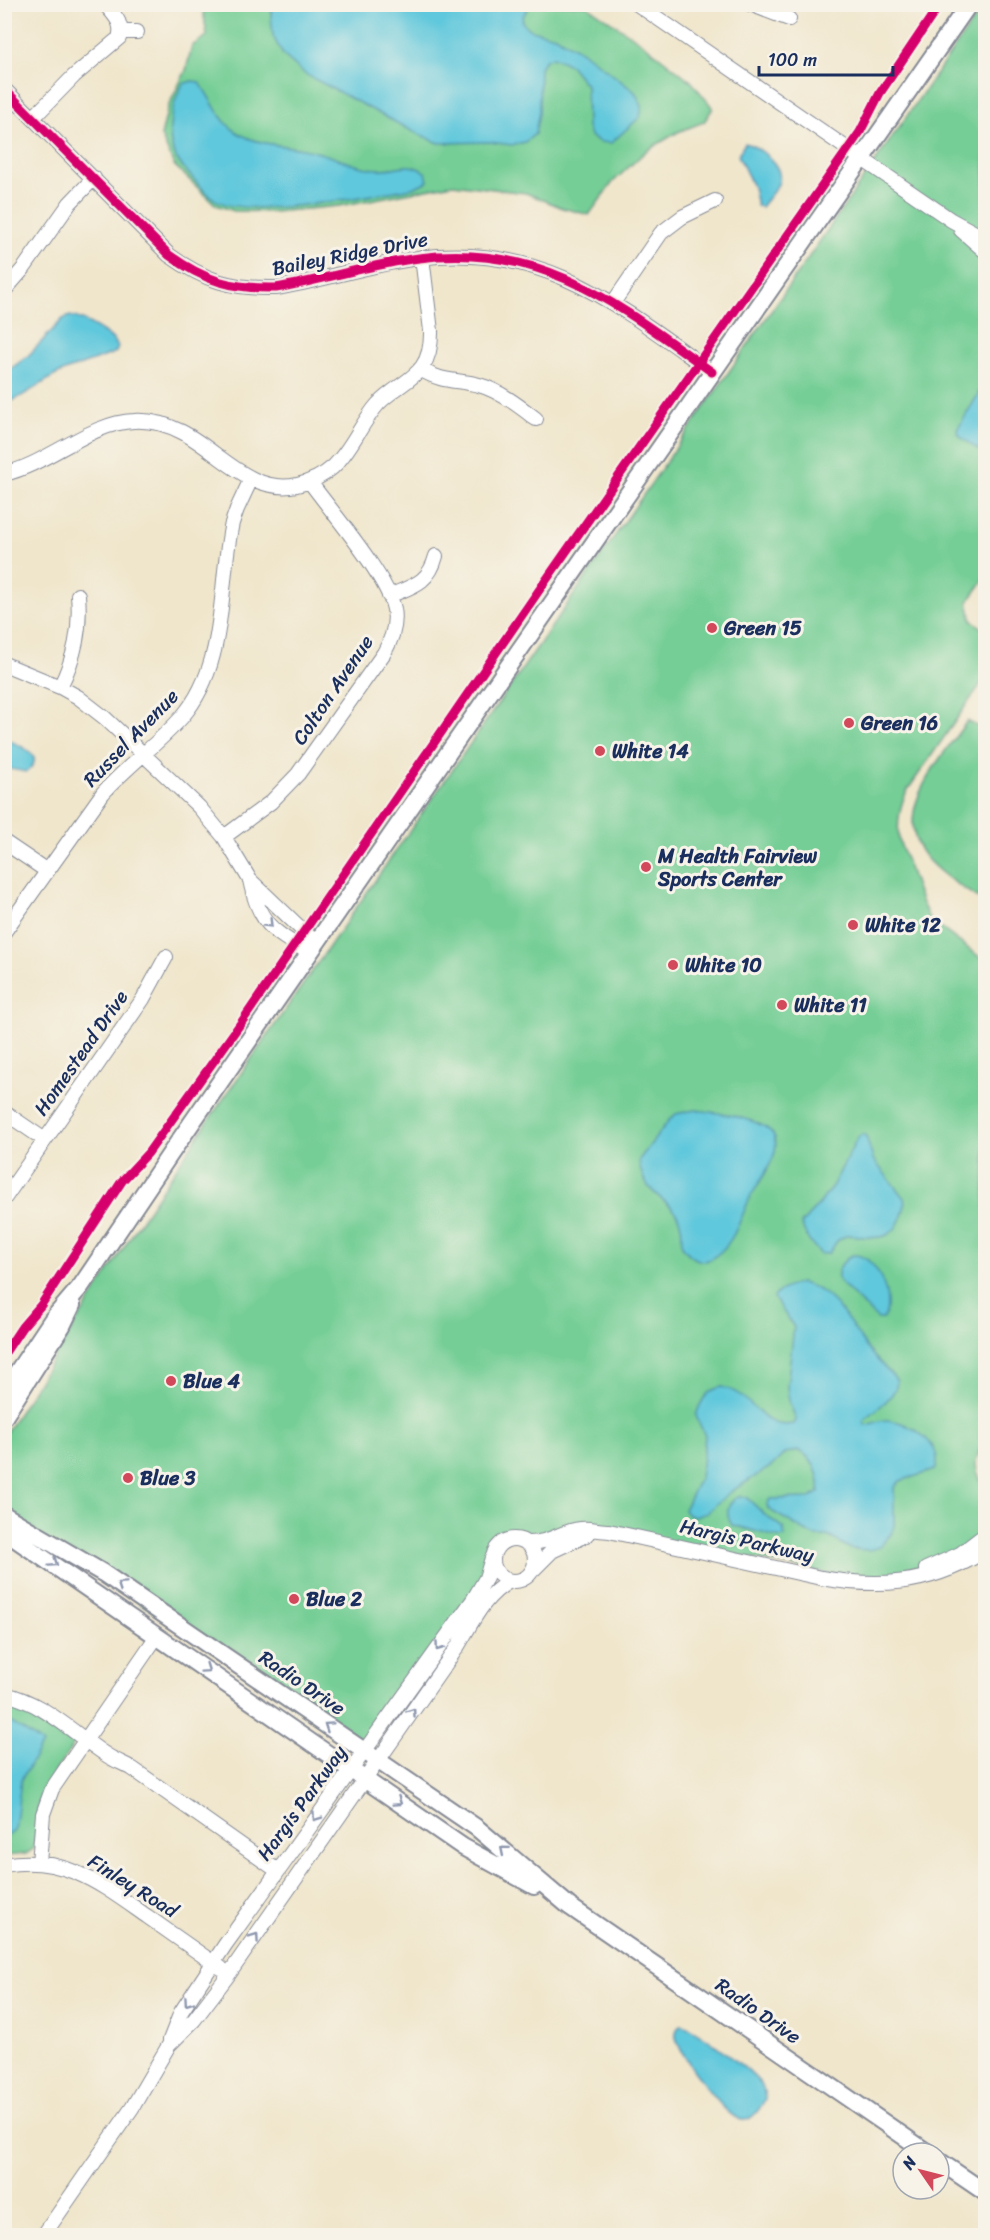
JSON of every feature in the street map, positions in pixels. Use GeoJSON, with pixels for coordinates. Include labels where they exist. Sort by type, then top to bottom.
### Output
{"type":"FeatureCollection","features":[{"type":"Feature","properties":{"kind":"main road"},"geometry":{"type":"LineString","coordinates":[[4,1392],[52,1320],[81,1286],[969,4]]}},
{"type":"Feature","properties":{"kind":"main road"},"geometry":{"type":"LineString","coordinates":[[4,1417],[62,1326],[81,1286]]}},
{"type":"Feature","properties":{"kind":"main road","name":"Radio Drive"},"geometry":{"type":"LineString","coordinates":[[4,1515],[93,1567],[477,1828],[564,1902],[911,2141]]}},
{"type":"Feature","properties":{"kind":"main road","name":"Radio Drive"},"geometry":{"type":"LineString","coordinates":[[4,1531],[463,1847],[564,1902]]}},
{"type":"Feature","properties":{"kind":"main road"},"geometry":{"type":"LineString","coordinates":[[951,2169],[986,2193]]}},
{"type":"Feature","properties":{"kind":"street"},"geometry":{"type":"LineString","coordinates":[[33,118],[74,76],[115,42],[121,32],[118,19],[105,4]]}},
{"type":"Feature","properties":{"kind":"street"},"geometry":{"type":"LineString","coordinates":[[637,4],[951,220],[986,239]]}},
{"type":"Feature","properties":{"kind":"street"},"geometry":{"type":"LineString","coordinates":[[750,4],[789,19]]}},
{"type":"Feature","properties":{"kind":"street"},"geometry":{"type":"LineString","coordinates":[[121,32],[137,32]]}},
{"type":"Feature","properties":{"kind":"street","name":"Bailey Ridge Drive"},"geometry":{"type":"LineString","coordinates":[[4,89],[169,255],[202,276],[226,285],[254,289],[276,288],[422,257],[468,256],[515,261],[574,281],[613,303],[712,372]]}},
{"type":"Feature","properties":{"kind":"street"},"geometry":{"type":"LineString","coordinates":[[4,291],[24,268],[70,202],[94,178]]}},
{"type":"Feature","properties":{"kind":"street"},"geometry":{"type":"LineString","coordinates":[[613,303],[662,233],[682,217],[715,201]]}},
{"type":"Feature","properties":{"kind":"street"},"geometry":{"type":"LineString","coordinates":[[951,220],[986,252]]}},
{"type":"Feature","properties":{"kind":"street"},"geometry":{"type":"LineString","coordinates":[[4,474],[33,465],[100,429],[130,421],[145,421],[158,422],[184,433],[251,479],[278,487],[310,482],[333,467],[378,404],[420,369],[431,339],[422,257]]}},
{"type":"Feature","properties":{"kind":"street"},"geometry":{"type":"LineString","coordinates":[[420,369],[439,379],[481,385],[536,419]]}},
{"type":"Feature","properties":{"kind":"street","name":"Russel Avenue"},"geometry":{"type":"LineString","coordinates":[[4,932],[103,793],[183,716],[206,678],[215,648],[232,524],[251,479]]}},
{"type":"Feature","properties":{"kind":"street","name":"Colton Avenue"},"geometry":{"type":"LineString","coordinates":[[224,837],[271,802],[298,774],[384,653],[394,631],[394,608],[377,573],[310,482]]}},
{"type":"Feature","properties":{"kind":"street"},"geometry":{"type":"LineString","coordinates":[[389,596],[424,579],[434,565],[436,556]]}},
{"type":"Feature","properties":{"kind":"street"},"geometry":{"type":"LineString","coordinates":[[60,687],[75,648],[80,620],[78,595]]}},
{"type":"Feature","properties":{"kind":"street"},"geometry":{"type":"LineString","coordinates":[[4,664],[60,687],[92,708],[199,807],[224,837],[250,880],[255,902],[268,925],[313,948]]}},
{"type":"Feature","properties":{"kind":"street"},"geometry":{"type":"LineString","coordinates":[[4,842],[47,871]]}},
{"type":"Feature","properties":{"kind":"street","name":"Homestead Drive"},"geometry":{"type":"LineString","coordinates":[[4,1199],[143,999],[166,957]]}},
{"type":"Feature","properties":{"kind":"street"},"geometry":{"type":"LineString","coordinates":[[4,1112],[45,1140]]}},
{"type":"Feature","properties":{"kind":"street","name":"Hargis Parkway"},"geometry":{"type":"LineString","coordinates":[[526,1543],[544,1542],[583,1528],[592,1531],[620,1532],[849,1583],[880,1584],[929,1577],[978,1555],[986,1554]]}},
{"type":"Feature","properties":{"kind":"street","name":"Hargis Parkway"},"geometry":{"type":"LineString","coordinates":[[533,1570],[552,1551],[592,1531]]}},
{"type":"Feature","properties":{"kind":"street","name":"Hargis Parkway"},"geometry":{"type":"LineString","coordinates":[[893,1582],[960,1554],[986,1534]]}},
{"type":"Feature","properties":{"kind":"street"},"geometry":{"type":"LineString","coordinates":[[516,1539],[526,1543],[535,1558],[533,1570],[523,1579],[510,1581],[499,1576],[492,1558],[496,1548],[504,1541],[516,1539]]}},
{"type":"Feature","properties":{"kind":"street","name":"Hargis Parkway"},"geometry":{"type":"LineString","coordinates":[[169,2045],[194,2020],[229,1974],[364,1779],[371,1755],[473,1600],[486,1578],[492,1558]]}},
{"type":"Feature","properties":{"kind":"street","name":"Hargis Parkway"},"geometry":{"type":"LineString","coordinates":[[42,2235],[132,2108],[169,2045],[181,2012],[350,1769],[371,1755],[456,1649],[486,1600],[496,1589],[510,1581]]}},
{"type":"Feature","properties":{"kind":"street"},"geometry":{"type":"LineString","coordinates":[[39,1863],[42,1823],[47,1800],[57,1779],[158,1636]]}},
{"type":"Feature","properties":{"kind":"street"},"geometry":{"type":"LineString","coordinates":[[4,1694],[34,1705],[110,1757],[133,1769],[278,1871]]}},
{"type":"Feature","properties":{"kind":"street","name":"Finley Road"},"geometry":{"type":"LineString","coordinates":[[4,1865],[39,1863],[63,1867],[94,1880],[229,1974]]}},
{"type":"Feature","properties":{"kind":"green space"},"geometry":{"type":"Polygon","coordinates":[[[193,5],[586,5],[641,42],[691,81],[713,108],[704,122],[678,132],[646,151],[613,182],[589,215],[563,208],[526,193],[453,184],[339,206],[274,212],[234,211],[216,205],[174,165],[161,136],[168,107],[186,70],[192,46],[207,36],[203,10],[193,5]]]}},
{"type":"Feature","properties":{"kind":"green space","name":"M Health Fairview Sports Center"},"geometry":{"type":"Polygon","coordinates":[[[984,5],[986,577],[968,602],[972,620],[985,630],[985,678],[907,791],[900,809],[898,827],[899,840],[930,920],[985,961],[985,1474],[980,1449],[976,1468],[986,1500],[985,1534],[948,1558],[922,1571],[880,1584],[620,1532],[510,1539],[498,1547],[489,1569],[364,1750],[5,1515],[5,1434],[140,1222],[210,1118],[984,5]]]}},
{"type":"Feature","properties":{"kind":"green space"},"geometry":{"type":"Polygon","coordinates":[[[967,721],[985,730],[985,903],[933,865],[919,847],[913,828],[914,810],[921,791],[931,772],[967,721]]]}},
{"type":"Feature","properties":{"kind":"green space"},"geometry":{"type":"Polygon","coordinates":[[[4,1700],[32,1711],[71,1738],[74,1743],[48,1782],[41,1797],[33,1849],[26,1854],[5,1856],[4,1700]]]}},
{"type":"Feature","properties":{"kind":"water"},"geometry":{"type":"Polygon","coordinates":[[[273,4],[530,5],[522,22],[531,30],[555,36],[586,54],[635,92],[642,106],[640,117],[611,143],[600,142],[590,136],[587,127],[586,85],[570,65],[553,57],[545,60],[540,67],[539,112],[535,134],[525,142],[512,145],[490,142],[439,143],[305,74],[283,55],[273,36],[271,15],[273,4]]]}},
{"type":"Feature","properties":{"kind":"water"},"geometry":{"type":"Polygon","coordinates":[[[192,81],[199,82],[225,122],[247,138],[316,152],[371,168],[413,167],[426,173],[428,181],[413,188],[369,196],[281,207],[253,208],[230,205],[214,199],[182,166],[176,157],[170,137],[174,104],[183,84],[192,81]]]}},
{"type":"Feature","properties":{"kind":"water"},"geometry":{"type":"Polygon","coordinates":[[[745,143],[770,158],[778,171],[778,184],[761,207],[757,206],[753,187],[738,155],[745,143]]]}},
{"type":"Feature","properties":{"kind":"water"},"geometry":{"type":"Polygon","coordinates":[[[70,316],[104,332],[118,347],[116,352],[54,376],[5,404],[5,373],[28,356],[63,319],[70,316]]]}},
{"type":"Feature","properties":{"kind":"water"},"geometry":{"type":"Polygon","coordinates":[[[985,383],[985,455],[960,436],[957,430],[985,383]]]}},
{"type":"Feature","properties":{"kind":"water"},"geometry":{"type":"Polygon","coordinates":[[[4,738],[23,747],[33,756],[32,766],[26,772],[5,768],[4,738]]]}},
{"type":"Feature","properties":{"kind":"water"},"geometry":{"type":"Polygon","coordinates":[[[695,1110],[737,1117],[758,1124],[773,1134],[776,1143],[771,1163],[751,1196],[735,1232],[717,1255],[704,1261],[693,1257],[682,1246],[680,1222],[676,1214],[646,1183],[639,1160],[669,1120],[676,1114],[695,1110]]]}},
{"type":"Feature","properties":{"kind":"water"},"geometry":{"type":"Polygon","coordinates":[[[862,1134],[866,1136],[873,1159],[904,1198],[903,1214],[895,1229],[889,1234],[876,1237],[847,1235],[837,1241],[829,1253],[821,1254],[809,1241],[801,1224],[833,1185],[857,1139],[862,1134]]]}},
{"type":"Feature","properties":{"kind":"water"},"geometry":{"type":"Polygon","coordinates":[[[853,1255],[870,1262],[882,1281],[887,1303],[883,1319],[878,1319],[872,1314],[839,1281],[838,1273],[841,1266],[853,1255]]]}},
{"type":"Feature","properties":{"kind":"water"},"geometry":{"type":"Polygon","coordinates":[[[800,1283],[812,1286],[833,1301],[871,1353],[897,1381],[896,1387],[885,1403],[864,1420],[865,1425],[884,1420],[896,1421],[923,1436],[935,1452],[937,1461],[935,1470],[900,1481],[894,1488],[894,1526],[891,1534],[879,1547],[870,1550],[851,1549],[828,1536],[814,1536],[768,1509],[767,1504],[770,1499],[810,1498],[819,1492],[819,1480],[815,1468],[799,1451],[785,1453],[772,1466],[730,1492],[706,1513],[695,1517],[688,1515],[684,1510],[700,1477],[705,1436],[696,1416],[708,1393],[722,1387],[729,1389],[740,1395],[770,1421],[784,1425],[794,1424],[796,1420],[787,1387],[794,1327],[774,1298],[782,1290],[800,1283]]]}},
{"type":"Feature","properties":{"kind":"water"},"geometry":{"type":"Polygon","coordinates":[[[740,1496],[747,1498],[783,1528],[785,1536],[781,1538],[732,1525],[728,1516],[728,1508],[740,1496]]]}},
{"type":"Feature","properties":{"kind":"water"},"geometry":{"type":"Polygon","coordinates":[[[5,1720],[42,1744],[21,1780],[15,1830],[5,1838],[5,1720]]]}},
{"type":"Feature","properties":{"kind":"water"},"geometry":{"type":"Polygon","coordinates":[[[680,2025],[697,2033],[723,2051],[748,2071],[762,2086],[765,2099],[753,2116],[746,2120],[735,2117],[704,2085],[679,2046],[676,2034],[680,2025]]]}},
{"type":"Feature","properties":{"kind":"cycle path"},"geometry":{"type":"LineString","coordinates":[[4,1354],[22,1327],[41,1305],[122,1181],[148,1153],[243,1020],[542,586],[860,132],[880,93],[940,4]]}},
{"type":"Feature","properties":{"kind":"cycle path"},"geometry":{"type":"LineString","coordinates":[[4,89],[169,255],[219,282],[246,287],[276,288],[419,258],[463,256],[504,260],[541,269],[611,302],[712,372]]}},
{"type":"Feature","properties":{"kind":"place","name":"Green 15"},"geometry":{"type":"Point","coordinates":[712,628]}},
{"type":"Feature","properties":{"kind":"place","name":"Green 16"},"geometry":{"type":"Point","coordinates":[849,723]}},
{"type":"Feature","properties":{"kind":"place","name":"White 14"},"geometry":{"type":"Point","coordinates":[600,751]}},
{"type":"Feature","properties":{"kind":"place","name":"M Health Fairview Sports Center"},"geometry":{"type":"Point","coordinates":[646,867]}},
{"type":"Feature","properties":{"kind":"place","name":"White 12"},"geometry":{"type":"Point","coordinates":[853,925]}},
{"type":"Feature","properties":{"kind":"place","name":"White 10"},"geometry":{"type":"Point","coordinates":[673,965]}},
{"type":"Feature","properties":{"kind":"place","name":"White 11"},"geometry":{"type":"Point","coordinates":[782,1005]}},
{"type":"Feature","properties":{"kind":"place","name":"Blue 4"},"geometry":{"type":"Point","coordinates":[171,1381]}},
{"type":"Feature","properties":{"kind":"place","name":"Blue 3"},"geometry":{"type":"Point","coordinates":[128,1478]}},
{"type":"Feature","properties":{"kind":"place","name":"Blue 2"},"geometry":{"type":"Point","coordinates":[294,1599]}}]}
